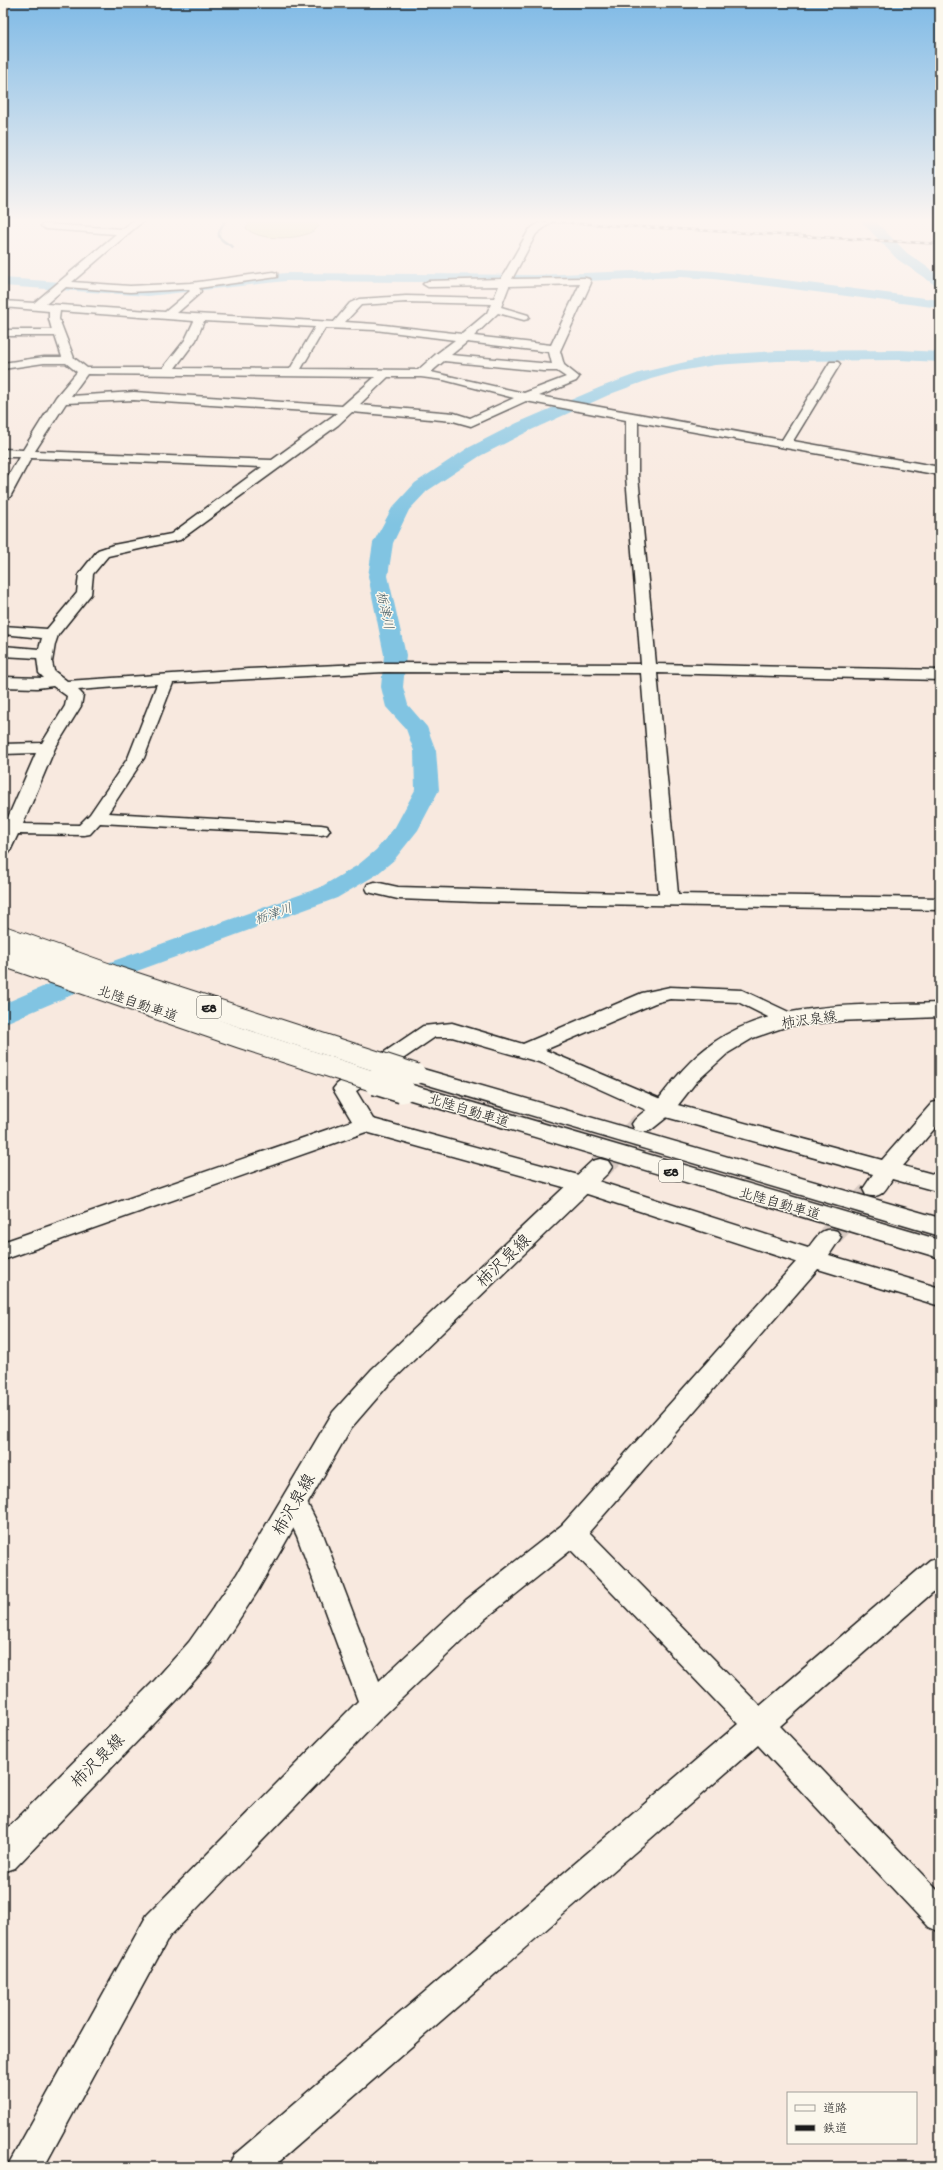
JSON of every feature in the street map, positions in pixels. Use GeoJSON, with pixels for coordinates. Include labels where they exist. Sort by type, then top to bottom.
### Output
{"type":"FeatureCollection","features":[{"type":"Feature","properties":{"kind":"main road","name":"北陸自動車道"},"geometry":{"type":"LineString","coordinates":[[3,936],[409,1082],[940,1249]]}},
{"type":"Feature","properties":{"kind":"main road","name":"北陸自動車道"},"geometry":{"type":"LineString","coordinates":[[3,956],[234,1036],[409,1082],[940,1227]]}},
{"type":"Feature","properties":{"kind":"main road","name":"柿沢泉線"},"geometry":{"type":"LineString","coordinates":[[643,1124],[663,1109],[688,1077],[720,1048],[745,1033],[786,1019],[837,1014],[940,1010]]}},
{"type":"Feature","properties":{"kind":"main road","name":"柿沢泉線"},"geometry":{"type":"LineString","coordinates":[[3,1856],[166,1690],[200,1652],[247,1583],[347,1414],[381,1376],[591,1175]]}},
{"type":"Feature","properties":{"kind":"street"},"geometry":{"type":"LineString","coordinates":[[55,322],[69,360],[84,371],[421,374],[444,377],[525,397],[632,417],[940,471]]}},
{"type":"Feature","properties":{"kind":"street"},"geometry":{"type":"LineString","coordinates":[[167,371],[190,344],[198,322]]}},
{"type":"Feature","properties":{"kind":"street"},"geometry":{"type":"LineString","coordinates":[[287,322],[375,327],[555,349]]}},
{"type":"Feature","properties":{"kind":"street"},"geometry":{"type":"LineString","coordinates":[[375,327],[380,322]]}},
{"type":"Feature","properties":{"kind":"street"},"geometry":{"type":"LineString","coordinates":[[421,374],[439,357],[485,322]]}},
{"type":"Feature","properties":{"kind":"street"},"geometry":{"type":"LineString","coordinates":[[559,367],[555,349],[567,322]]}},
{"type":"Feature","properties":{"kind":"street"},"geometry":{"type":"LineString","coordinates":[[294,372],[322,324]]}},
{"type":"Feature","properties":{"kind":"street"},"geometry":{"type":"LineString","coordinates":[[3,333],[59,333]]}},
{"type":"Feature","properties":{"kind":"street"},"geometry":{"type":"LineString","coordinates":[[60,400],[134,396],[454,417],[471,422],[525,397],[572,379],[573,377],[559,367],[543,368],[439,357]]}},
{"type":"Feature","properties":{"kind":"street"},"geometry":{"type":"LineString","coordinates":[[3,366],[44,360],[69,360]]}},
{"type":"Feature","properties":{"kind":"street"},"geometry":{"type":"LineString","coordinates":[[786,443],[834,364]]}},
{"type":"Feature","properties":{"kind":"street"},"geometry":{"type":"LineString","coordinates":[[3,497],[26,453],[60,400],[84,371]]}},
{"type":"Feature","properties":{"kind":"street"},"geometry":{"type":"LineString","coordinates":[[254,404],[275,372]]}},
{"type":"Feature","properties":{"kind":"street"},"geometry":{"type":"LineString","coordinates":[[3,849],[47,748],[73,706],[75,695],[47,673],[45,654],[51,634],[84,594],[86,574],[103,553],[113,549],[175,537],[192,523],[334,422],[384,374]]}},
{"type":"Feature","properties":{"kind":"street"},"geometry":{"type":"LineString","coordinates":[[632,417],[632,476],[669,899]]}},
{"type":"Feature","properties":{"kind":"street"},"geometry":{"type":"LineString","coordinates":[[3,453],[276,464]]}},
{"type":"Feature","properties":{"kind":"street"},"geometry":{"type":"LineString","coordinates":[[3,630],[51,634]]}},
{"type":"Feature","properties":{"kind":"street"},"geometry":{"type":"LineString","coordinates":[[3,652],[45,654]]}},
{"type":"Feature","properties":{"kind":"street"},"geometry":{"type":"LineString","coordinates":[[3,682],[36,684],[167,679],[368,668],[432,667],[940,675]]}},
{"type":"Feature","properties":{"kind":"street"},"geometry":{"type":"LineString","coordinates":[[12,829],[84,830],[96,818],[136,758],[167,679]]}},
{"type":"Feature","properties":{"kind":"street"},"geometry":{"type":"LineString","coordinates":[[3,749],[47,748]]}},
{"type":"Feature","properties":{"kind":"street"},"geometry":{"type":"LineString","coordinates":[[96,818],[321,830]]}},
{"type":"Feature","properties":{"kind":"street"},"geometry":{"type":"LineString","coordinates":[[376,888],[398,893],[478,896],[940,904]]}},
{"type":"Feature","properties":{"kind":"street"},"geometry":{"type":"LineString","coordinates":[[527,1050],[649,998],[670,993],[742,996],[786,1019]]}},
{"type":"Feature","properties":{"kind":"street"},"geometry":{"type":"LineString","coordinates":[[365,1124],[344,1089],[430,1031],[452,1030],[527,1050],[549,1058],[663,1109],[886,1171],[940,1184]]}},
{"type":"Feature","properties":{"kind":"street"},"geometry":{"type":"LineString","coordinates":[[874,1189],[886,1171],[940,1108]]}},
{"type":"Feature","properties":{"kind":"street"},"geometry":{"type":"LineString","coordinates":[[3,1251],[365,1124],[591,1175],[813,1259],[940,1297]]}},
{"type":"Feature","properties":{"kind":"street"},"geometry":{"type":"LineString","coordinates":[[25,2167],[158,1926],[374,1706],[476,1609],[572,1532],[813,1259],[829,1237]]}},
{"type":"Feature","properties":{"kind":"street"},"geometry":{"type":"LineString","coordinates":[[294,1503],[310,1534],[374,1706]]}},
{"type":"Feature","properties":{"kind":"street"},"geometry":{"type":"LineString","coordinates":[[572,1532],[759,1725],[940,1916]]}},
{"type":"Feature","properties":{"kind":"street"},"geometry":{"type":"LineString","coordinates":[[246,2167],[940,1569]]}},
{"type":"Feature","properties":{"kind":"water"},"geometry":{"type":"Polygon","coordinates":[[[816,354],[940,354],[940,359],[816,354]]]}},
{"type":"Feature","properties":{"kind":"waterway","name":"栃津川"},"geometry":{"type":"LineString","coordinates":[[3,1015],[64,988],[328,893],[367,870],[385,855],[406,830],[427,790],[425,751],[416,727],[397,707],[392,687],[395,655],[378,576],[383,543],[401,508],[421,487],[474,452],[523,427],[607,390],[645,376],[679,367],[715,360],[777,356],[900,355],[940,357]]}},
{"type":"Feature","properties":{"kind":"tunnel"},"geometry":{"type":"LineString","coordinates":[[600,1167],[643,1124]]}},
{"type":"Feature","properties":{"kind":"tunnel"},"geometry":{"type":"LineString","coordinates":[[829,1237],[874,1189]]}}]}
